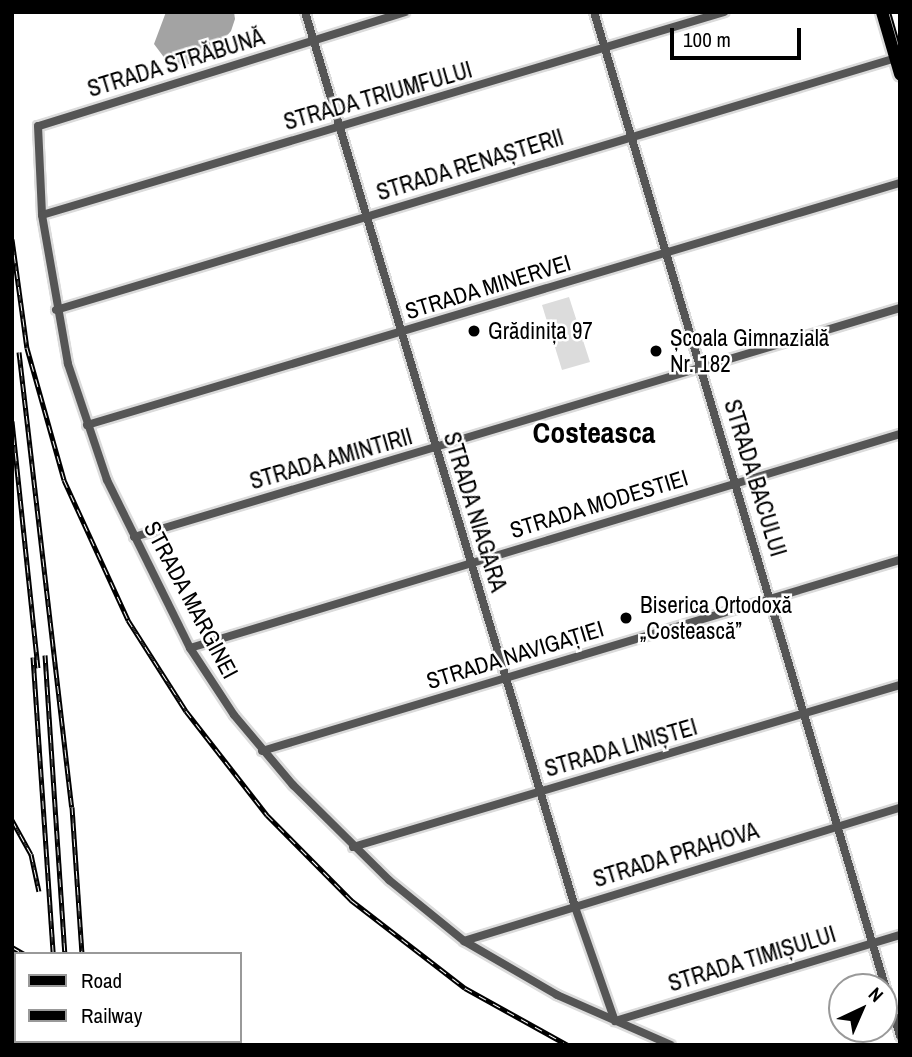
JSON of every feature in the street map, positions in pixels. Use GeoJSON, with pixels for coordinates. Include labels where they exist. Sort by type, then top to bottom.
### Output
{"type":"FeatureCollection","features":[{"type":"Feature","properties":{"kind":"main road"},"geometry":{"type":"LineString","coordinates":[[882,12],[900,74]]}},
{"type":"Feature","properties":{"kind":"street","name":"STRADA NIAGARA"},"geometry":{"type":"LineString","coordinates":[[306,12],[400,333],[575,906],[615,1021]]}},
{"type":"Feature","properties":{"kind":"street","name":"STRADA STRĂBUNĂ"},"geometry":{"type":"LineString","coordinates":[[38,126],[405,12]]}},
{"type":"Feature","properties":{"kind":"street","name":"STRADA BACULUI"},"geometry":{"type":"LineString","coordinates":[[594,12],[900,1036]]}},
{"type":"Feature","properties":{"kind":"street","name":"STRADA TRIUMFULUI"},"geometry":{"type":"LineString","coordinates":[[42,215],[724,12]]}},
{"type":"Feature","properties":{"kind":"street","name":"STRADA RENAȘTERII"},"geometry":{"type":"LineString","coordinates":[[56,310],[896,58]]}},
{"type":"Feature","properties":{"kind":"street","name":"STRADA MARGINEI"},"geometry":{"type":"LineString","coordinates":[[38,126],[42,215],[56,310],[87,425],[134,537],[190,648],[262,751],[353,847],[464,941],[548,991],[671,1045]]}},
{"type":"Feature","properties":{"kind":"street","name":"STRADA MINERVEI"},"geometry":{"type":"LineString","coordinates":[[87,425],[900,183]]}},
{"type":"Feature","properties":{"kind":"street","name":"STRADA AMINTIRII"},"geometry":{"type":"LineString","coordinates":[[134,537],[900,308]]}},
{"type":"Feature","properties":{"kind":"street","name":"STRADA MODESTIEI"},"geometry":{"type":"LineString","coordinates":[[190,648],[900,434]]}},
{"type":"Feature","properties":{"kind":"street","name":"STRADA NAVIGAȚIEI"},"geometry":{"type":"LineString","coordinates":[[262,751],[900,560]]}},
{"type":"Feature","properties":{"kind":"street","name":"STRADA LINIȘTEI"},"geometry":{"type":"LineString","coordinates":[[353,847],[900,685]]}},
{"type":"Feature","properties":{"kind":"street","name":"STRADA PRAHOVA"},"geometry":{"type":"LineString","coordinates":[[464,941],[900,808]]}},
{"type":"Feature","properties":{"kind":"street","name":"STRADA TIMIȘULUI"},"geometry":{"type":"LineString","coordinates":[[615,1021],[900,935]]}},
{"type":"Feature","properties":{"kind":"shaded area"},"geometry":{"type":"Polygon","coordinates":[[[166,12],[234,12],[235,19],[231,31],[209,56],[186,65],[169,64],[154,44],[166,12]]]}},
{"type":"Feature","properties":{"kind":"shaded area"},"geometry":{"type":"Polygon","coordinates":[[[569,297],[590,362],[562,370],[542,305],[569,297]]]}},
{"type":"Feature","properties":{"kind":"tram line"},"geometry":{"type":"LineString","coordinates":[[890,12],[900,46]]}},
{"type":"Feature","properties":{"kind":"railway"},"geometry":{"type":"LineString","coordinates":[[12,239],[27,348],[64,480],[128,620],[186,711],[267,815],[351,900],[465,988],[568,1045]]}},
{"type":"Feature","properties":{"kind":"railway"},"geometry":{"type":"LineString","coordinates":[[19,352],[72,807],[82,952]]}},
{"type":"Feature","properties":{"kind":"railway"},"geometry":{"type":"LineString","coordinates":[[12,421],[38,668]]}},
{"type":"Feature","properties":{"kind":"railway"},"geometry":{"type":"LineString","coordinates":[[45,655],[65,952]]}},
{"type":"Feature","properties":{"kind":"railway"},"geometry":{"type":"LineString","coordinates":[[33,657],[53,952]]}},
{"type":"Feature","properties":{"kind":"railway"},"geometry":{"type":"LineString","coordinates":[[12,820],[31,854],[39,891]]}},
{"type":"Feature","properties":{"kind":"railway"},"geometry":{"type":"LineString","coordinates":[[12,947],[21,952]]}},
{"type":"Feature","properties":{"kind":"railway"},"geometry":{"type":"LineString","coordinates":[[199,1043],[203,1045]]}},
{"type":"Feature","properties":{"kind":"place","name":"Grădinița 97"},"geometry":{"type":"Point","coordinates":[474,331]}},
{"type":"Feature","properties":{"kind":"place","name":"Școala Gimnazială Nr. 182"},"geometry":{"type":"Point","coordinates":[656,351]}},
{"type":"Feature","properties":{"kind":"place","name":"Biserica Ortodoxă „Costească”"},"geometry":{"type":"Point","coordinates":[626,618]}},
{"type":"Feature","properties":{"kind":"district","name":"Costeasca"},"geometry":{"type":"Point","coordinates":[594,432]}}]}
